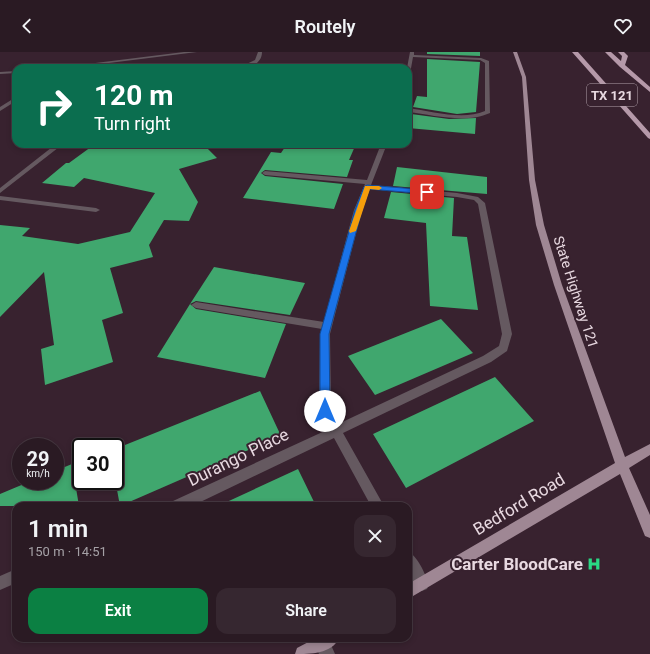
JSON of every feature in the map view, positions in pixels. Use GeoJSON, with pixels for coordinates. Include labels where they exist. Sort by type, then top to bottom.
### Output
{"type":"FeatureCollection","features":[{"type":"Feature","properties":{"kind":"highway","name":"TX 121"},"geometry":{"type":"LineString","coordinates":[[575,52],[650,137]]}},
{"type":"Feature","properties":{"kind":"highway","name":"TX 121"},"geometry":{"type":"LineString","coordinates":[[608,52],[650,90]]}},
{"type":"Feature","properties":{"kind":"highway"},"geometry":{"type":"LineString","coordinates":[[621,52],[625,56],[622,66]]}},
{"type":"Feature","properties":{"kind":"main road","name":"State Highway 121"},"geometry":{"type":"LineString","coordinates":[[515,52],[524,76],[532,180],[540,225],[558,285],[622,466],[650,531]]}},
{"type":"Feature","properties":{"kind":"main road","name":"Bedford Road"},"geometry":{"type":"LineString","coordinates":[[412,590],[650,449]]}},
{"type":"Feature","properties":{"kind":"main road"},"geometry":{"type":"LineString","coordinates":[[304,654],[327,645]]}},
{"type":"Feature","properties":{"kind":"street"},"geometry":{"type":"LineString","coordinates":[[148,60],[152,52]]}},
{"type":"Feature","properties":{"kind":"street"},"geometry":{"type":"LineString","coordinates":[[104,64],[148,60],[195,52]]}},
{"type":"Feature","properties":{"kind":"street"},"geometry":{"type":"LineString","coordinates":[[251,64],[256,62],[260,58],[260,52]]}},
{"type":"Feature","properties":{"kind":"street"},"geometry":{"type":"LineString","coordinates":[[410,64],[412,54],[481,59],[486,62],[488,112],[479,116],[467,116],[412,110]]}},
{"type":"Feature","properties":{"kind":"street"},"geometry":{"type":"LineString","coordinates":[[0,73],[12,72]]}},
{"type":"Feature","properties":{"kind":"street"},"geometry":{"type":"LineString","coordinates":[[0,109],[12,102]]}},
{"type":"Feature","properties":{"kind":"street"},"geometry":{"type":"LineString","coordinates":[[0,191],[55,148]]}},
{"type":"Feature","properties":{"kind":"street"},"geometry":{"type":"LineString","coordinates":[[376,502],[325,411],[325,334],[358,210],[382,148]]}},
{"type":"Feature","properties":{"kind":"street","name":"Durango Place"},"geometry":{"type":"LineString","coordinates":[[186,502],[487,359],[503,348],[507,334],[481,203],[476,198],[265,173]]}},
{"type":"Feature","properties":{"kind":"street"},"geometry":{"type":"LineString","coordinates":[[0,198],[96,210]]}},
{"type":"Feature","properties":{"kind":"street"},"geometry":{"type":"LineString","coordinates":[[196,305],[327,326]]}},
{"type":"Feature","properties":{"kind":"street"},"geometry":{"type":"LineString","coordinates":[[412,565],[422,584]]}},
{"type":"Feature","properties":{"kind":"street"},"geometry":{"type":"LineString","coordinates":[[0,583],[12,578]]}},
{"type":"Feature","properties":{"kind":"building"},"geometry":{"type":"Polygon","coordinates":[[[427,52],[480,52],[480,56],[427,54],[427,52]]]}},
{"type":"Feature","properties":{"kind":"building"},"geometry":{"type":"Polygon","coordinates":[[[427,59],[480,62],[476,112],[457,114],[413,107],[417,96],[427,97],[427,59]]]}},
{"type":"Feature","properties":{"kind":"building"},"geometry":{"type":"Polygon","coordinates":[[[412,114],[449,119],[476,118],[475,134],[412,128],[412,114]]]}},
{"type":"Feature","properties":{"kind":"building"},"geometry":{"type":"Polygon","coordinates":[[[90,148],[207,148],[217,158],[179,169],[198,202],[189,221],[164,220],[149,245],[153,257],[110,268],[123,313],[102,320],[113,362],[45,385],[41,349],[54,345],[44,272],[0,317],[0,225],[30,228],[22,236],[78,244],[130,232],[155,193],[84,178],[74,187],[42,183],[66,163],[69,163],[90,148]]]}},
{"type":"Feature","properties":{"kind":"building"},"geometry":{"type":"Polygon","coordinates":[[[284,148],[354,148],[349,160],[353,160],[347,177],[265,170],[261,173],[265,176],[343,184],[334,209],[243,198],[271,152],[281,153],[284,148]]]}},
{"type":"Feature","properties":{"kind":"building"},"geometry":{"type":"Polygon","coordinates":[[[397,167],[487,177],[487,194],[393,186],[397,167]]]}},
{"type":"Feature","properties":{"kind":"building"},"geometry":{"type":"Polygon","coordinates":[[[391,192],[454,198],[452,236],[467,237],[478,310],[430,306],[426,223],[384,218],[391,192]]]}},
{"type":"Feature","properties":{"kind":"building"},"geometry":{"type":"Polygon","coordinates":[[[214,267],[305,283],[290,315],[196,301],[190,304],[214,267]]]}},
{"type":"Feature","properties":{"kind":"building"},"geometry":{"type":"Polygon","coordinates":[[[190,304],[196,309],[286,324],[265,378],[157,357],[190,304]]]}},
{"type":"Feature","properties":{"kind":"building"},"geometry":{"type":"Polygon","coordinates":[[[441,319],[473,353],[375,395],[348,356],[441,319]]]}},
{"type":"Feature","properties":{"kind":"building"},"geometry":{"type":"Polygon","coordinates":[[[495,377],[534,421],[406,488],[373,434],[495,377]]]}},
{"type":"Feature","properties":{"kind":"building"},"geometry":{"type":"Polygon","coordinates":[[[260,391],[281,436],[129,502],[119,502],[117,490],[124,490],[124,445],[260,391]]]}},
{"type":"Feature","properties":{"kind":"building"},"geometry":{"type":"Polygon","coordinates":[[[72,464],[72,490],[76,490],[78,502],[12,502],[12,506],[0,506],[0,494],[12,489],[64,490],[64,467],[72,464]]]}},
{"type":"Feature","properties":{"kind":"building"},"geometry":{"type":"Polygon","coordinates":[[[298,469],[314,502],[227,502],[298,469]]]}},
{"type":"Feature","properties":{"kind":"slow traffic"},"geometry":{"type":"LineString","coordinates":[[353,231],[358,210],[367,187],[379,188]]}},
{"type":"Feature","properties":{"kind":"place","name":"Carter BloodCare"},"geometry":{"type":"Point","coordinates":[594,564]}},
{"type":"Feature","properties":{"kind":"route"},"geometry":{"type":"LineString","coordinates":[[325,411],[325,334],[358,210],[367,187],[427,192]]}}]}
